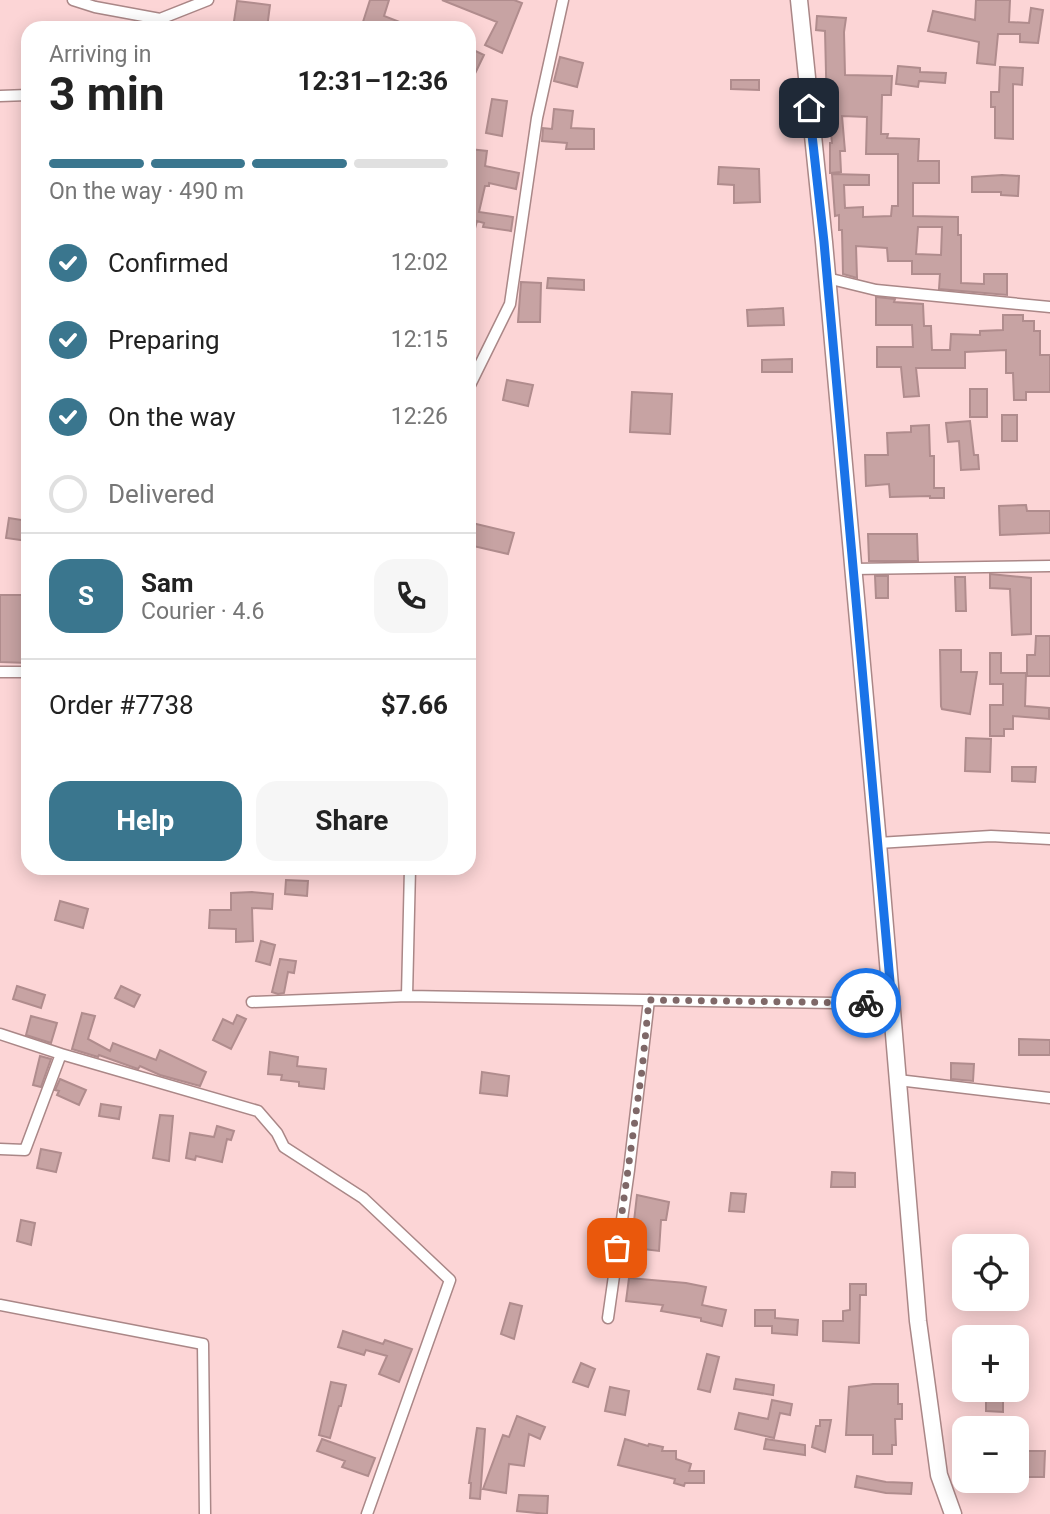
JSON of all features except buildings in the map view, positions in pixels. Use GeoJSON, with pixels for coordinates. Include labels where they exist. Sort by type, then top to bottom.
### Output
{"type":"FeatureCollection","features":[{"type":"Feature","properties":{"kind":"main road"},"geometry":{"type":"LineString","coordinates":[[799,0],[878,843],[918,1321],[939,1475],[953,1514]]}},
{"type":"Feature","properties":{"kind":"street"},"geometry":{"type":"LineString","coordinates":[[73,0],[94,7],[160,19],[208,0]]}},
{"type":"Feature","properties":{"kind":"street"},"geometry":{"type":"LineString","coordinates":[[476,373],[510,304],[537,118],[563,0]]}},
{"type":"Feature","properties":{"kind":"street"},"geometry":{"type":"LineString","coordinates":[[0,96],[21,95]]}},
{"type":"Feature","properties":{"kind":"street"},"geometry":{"type":"LineString","coordinates":[[827,278],[887,291],[1050,307]]}},
{"type":"Feature","properties":{"kind":"street"},"geometry":{"type":"LineString","coordinates":[[853,569],[1050,565]]}},
{"type":"Feature","properties":{"kind":"street"},"geometry":{"type":"LineString","coordinates":[[0,673],[21,672]]}},
{"type":"Feature","properties":{"kind":"street"},"geometry":{"type":"LineString","coordinates":[[878,843],[991,836],[1050,839]]}},
{"type":"Feature","properties":{"kind":"street"},"geometry":{"type":"LineString","coordinates":[[407,996],[410,875]]}},
{"type":"Feature","properties":{"kind":"street"},"geometry":{"type":"LineString","coordinates":[[252,1002],[407,996],[892,1004]]}},
{"type":"Feature","properties":{"kind":"street"},"geometry":{"type":"LineString","coordinates":[[608,1318],[649,1000]]}},
{"type":"Feature","properties":{"kind":"street"},"geometry":{"type":"LineString","coordinates":[[0,1034],[258,1111],[277,1133],[284,1147],[363,1198],[450,1280],[368,1514]]}},
{"type":"Feature","properties":{"kind":"street"},"geometry":{"type":"LineString","coordinates":[[0,1149],[25,1150],[61,1054]]}},
{"type":"Feature","properties":{"kind":"street"},"geometry":{"type":"LineString","coordinates":[[898,1080],[1050,1098]]}},
{"type":"Feature","properties":{"kind":"street"},"geometry":{"type":"LineString","coordinates":[[0,1305],[203,1344],[205,1514]]}},
{"type":"Feature","properties":{"kind":"way so far"},"geometry":{"type":"LineString","coordinates":[[617,1248],[649,1000],[866,1003]]}},
{"type":"Feature","properties":{"kind":"route"},"geometry":{"type":"LineString","coordinates":[[809,108],[824,242],[892,1004],[866,1003]]}}]}
